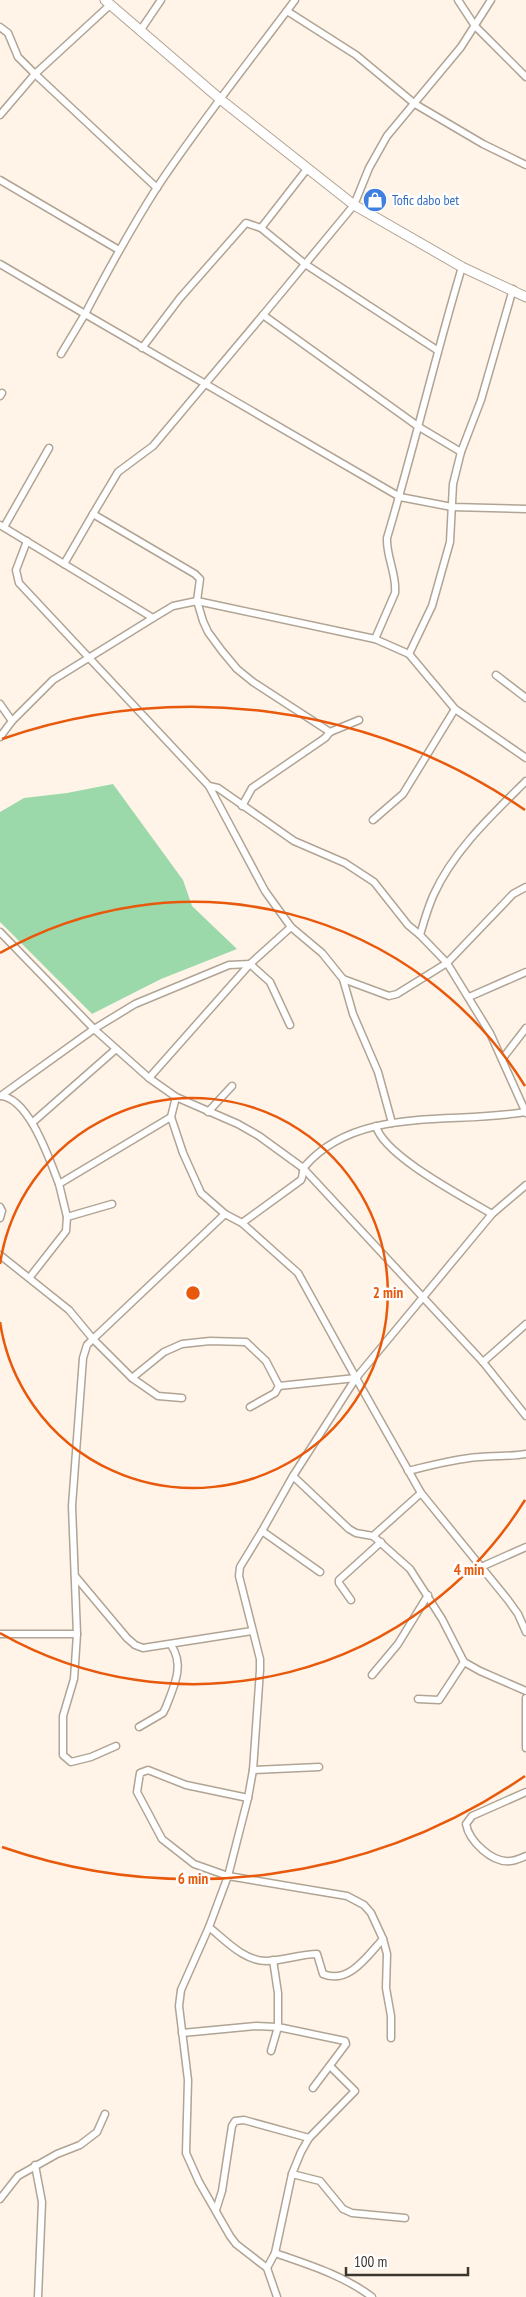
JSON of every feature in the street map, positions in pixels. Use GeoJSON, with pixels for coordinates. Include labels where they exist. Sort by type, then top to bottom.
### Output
{"type":"FeatureCollection","features":[{"type":"Feature","properties":{"kind":"main road"},"geometry":{"type":"LineString","coordinates":[[108,2],[220,99],[307,170],[354,205],[462,267],[526,296]]}},
{"type":"Feature","properties":{"kind":"street"},"geometry":{"type":"LineString","coordinates":[[140,31],[161,0]]}},
{"type":"Feature","properties":{"kind":"street"},"geometry":{"type":"LineString","coordinates":[[61,354],[119,250],[157,188],[220,99],[295,0]]}},
{"type":"Feature","properties":{"kind":"street"},"geometry":{"type":"LineString","coordinates":[[458,0],[475,26],[526,77]]}},
{"type":"Feature","properties":{"kind":"street"},"geometry":{"type":"LineString","coordinates":[[64,564],[118,472],[144,454],[206,384],[354,205],[369,168],[386,136],[461,48],[492,0]]}},
{"type":"Feature","properties":{"kind":"street"},"geometry":{"type":"LineString","coordinates":[[0,115],[35,74],[108,2]]}},
{"type":"Feature","properties":{"kind":"street"},"geometry":{"type":"LineString","coordinates":[[287,11],[356,55],[415,104],[483,144],[526,165]]}},
{"type":"Feature","properties":{"kind":"street"},"geometry":{"type":"LineString","coordinates":[[0,26],[8,33],[18,56],[35,74],[157,188]]}},
{"type":"Feature","properties":{"kind":"street"},"geometry":{"type":"LineString","coordinates":[[261,228],[307,170]]}},
{"type":"Feature","properties":{"kind":"street"},"geometry":{"type":"LineString","coordinates":[[0,180],[119,250]]}},
{"type":"Feature","properties":{"kind":"street"},"geometry":{"type":"LineString","coordinates":[[142,348],[180,298],[246,223],[261,228],[305,264],[437,350]]}},
{"type":"Feature","properties":{"kind":"street"},"geometry":{"type":"LineString","coordinates":[[0,264],[400,497],[452,507],[526,509]]}},
{"type":"Feature","properties":{"kind":"street"},"geometry":{"type":"LineString","coordinates":[[375,639],[395,593],[396,585],[387,545],[420,427],[437,350],[462,267]]}},
{"type":"Feature","properties":{"kind":"street"},"geometry":{"type":"LineString","coordinates":[[409,654],[432,606],[450,542],[452,484],[461,452],[481,400],[513,289]]}},
{"type":"Feature","properties":{"kind":"street"},"geometry":{"type":"LineString","coordinates":[[263,315],[420,427],[461,452]]}},
{"type":"Feature","properties":{"kind":"street"},"geometry":{"type":"LineString","coordinates":[[49,448],[2,526],[153,618]]}},
{"type":"Feature","properties":{"kind":"street"},"geometry":{"type":"LineString","coordinates":[[93,514],[195,574],[200,579],[197,601],[208,632],[237,669],[330,732]]}},
{"type":"Feature","properties":{"kind":"street"},"geometry":{"type":"LineString","coordinates":[[28,541],[16,570],[19,583],[209,786],[265,891],[291,927],[322,953],[343,979],[353,1014],[378,1072],[392,1123]]}},
{"type":"Feature","properties":{"kind":"street"},"geometry":{"type":"LineString","coordinates":[[0,737],[12,721],[53,680],[173,606],[197,601],[375,639],[409,654],[455,709],[526,758]]}},
{"type":"Feature","properties":{"kind":"street"},"geometry":{"type":"LineString","coordinates":[[496,675],[526,698]]}},
{"type":"Feature","properties":{"kind":"street"},"geometry":{"type":"LineString","coordinates":[[0,704],[12,721]]}},
{"type":"Feature","properties":{"kind":"street"},"geometry":{"type":"LineString","coordinates":[[373,820],[402,794],[455,709]]}},
{"type":"Feature","properties":{"kind":"street"},"geometry":{"type":"LineString","coordinates":[[242,806],[252,788],[325,738],[330,732],[359,720]]}},
{"type":"Feature","properties":{"kind":"street"},"geometry":{"type":"LineString","coordinates":[[420,935],[434,893],[449,869],[481,827],[526,781]]}},
{"type":"Feature","properties":{"kind":"street"},"geometry":{"type":"LineString","coordinates":[[209,786],[218,788],[294,841],[362,873],[374,882],[408,925],[447,963],[469,996],[503,1058],[526,1112],[500,1116],[392,1123],[361,1129],[345,1136],[321,1151],[303,1168],[300,1180],[242,1223]]}},
{"type":"Feature","properties":{"kind":"street"},"geometry":{"type":"LineString","coordinates":[[343,979],[389,996],[397,994],[447,963],[513,894],[526,887]]}},
{"type":"Feature","properties":{"kind":"street"},"geometry":{"type":"LineString","coordinates":[[149,1078],[250,964],[291,927]]}},
{"type":"Feature","properties":{"kind":"street"},"geometry":{"type":"LineString","coordinates":[[0,932],[94,1029],[149,1078],[176,1097],[259,1136],[303,1168],[483,1362],[526,1416]]}},
{"type":"Feature","properties":{"kind":"street"},"geometry":{"type":"LineString","coordinates":[[30,1277],[63,1237],[66,1231],[67,1217],[59,1184],[33,1122],[20,1108],[1,1096],[94,1029],[135,1004],[229,965],[250,964],[270,982],[290,1025]]}},
{"type":"Feature","properties":{"kind":"street"},"geometry":{"type":"LineString","coordinates":[[469,996],[526,972]]}},
{"type":"Feature","properties":{"kind":"street"},"geometry":{"type":"LineString","coordinates":[[503,1058],[526,1028]]}},
{"type":"Feature","properties":{"kind":"street"},"geometry":{"type":"LineString","coordinates":[[33,1122],[116,1049]]}},
{"type":"Feature","properties":{"kind":"street"},"geometry":{"type":"LineString","coordinates":[[208,1112],[232,1086]]}},
{"type":"Feature","properties":{"kind":"street"},"geometry":{"type":"LineString","coordinates":[[176,1097],[170,1117],[183,1153],[202,1193],[226,1214],[242,1223],[298,1273],[421,1493],[518,1614],[526,1632]]}},
{"type":"Feature","properties":{"kind":"street"},"geometry":{"type":"LineString","coordinates":[[59,1184],[170,1117]]}},
{"type":"Feature","properties":{"kind":"street"},"geometry":{"type":"LineString","coordinates":[[376,1126],[382,1139],[396,1153],[492,1214]]}},
{"type":"Feature","properties":{"kind":"street"},"geometry":{"type":"LineString","coordinates":[[277,2297],[266,2268],[236,2244],[199,2182],[186,2153],[188,2080],[179,2006],[181,1990],[209,1928],[228,1876],[248,1798],[252,1770],[260,1670],[239,1576],[240,1567],[293,1476],[356,1378],[492,1214],[526,1185]]}},
{"type":"Feature","properties":{"kind":"street"},"geometry":{"type":"LineString","coordinates":[[67,1217],[112,1204]]}},
{"type":"Feature","properties":{"kind":"street"},"geometry":{"type":"LineString","coordinates":[[0,1207],[2,1212],[0,1218]]}},
{"type":"Feature","properties":{"kind":"street"},"geometry":{"type":"LineString","coordinates":[[116,1746],[91,1758],[71,1762],[66,1760],[64,1755],[62,1716],[74,1679],[77,1634],[72,1506],[83,1358],[87,1344],[226,1214]]}},
{"type":"Feature","properties":{"kind":"street"},"geometry":{"type":"LineString","coordinates":[[0,1255],[69,1310],[93,1339],[132,1378],[158,1396],[182,1398]]}},
{"type":"Feature","properties":{"kind":"street"},"geometry":{"type":"LineString","coordinates":[[483,1362],[526,1324]]}},
{"type":"Feature","properties":{"kind":"street"},"geometry":{"type":"LineString","coordinates":[[132,1378],[172,1348],[210,1341],[246,1342],[266,1361],[279,1386]]}},
{"type":"Feature","properties":{"kind":"street"},"geometry":{"type":"LineString","coordinates":[[279,1386],[356,1378]]}},
{"type":"Feature","properties":{"kind":"street"},"geometry":{"type":"LineString","coordinates":[[250,1407],[275,1393],[279,1386]]}},
{"type":"Feature","properties":{"kind":"street"},"geometry":{"type":"LineString","coordinates":[[408,1472],[451,1460],[481,1456],[508,1457],[526,1454]]}},
{"type":"Feature","properties":{"kind":"street"},"geometry":{"type":"LineString","coordinates":[[293,1476],[348,1529],[356,1533],[373,1536],[410,1569],[428,1595],[464,1662],[526,1691]]}},
{"type":"Feature","properties":{"kind":"street"},"geometry":{"type":"LineString","coordinates":[[373,1536],[421,1493]]}},
{"type":"Feature","properties":{"kind":"street"},"geometry":{"type":"LineString","coordinates":[[262,1531],[320,1572]]}},
{"type":"Feature","properties":{"kind":"street"},"geometry":{"type":"LineString","coordinates":[[351,1600],[339,1583],[339,1580],[380,1542]]}},
{"type":"Feature","properties":{"kind":"street"},"geometry":{"type":"LineString","coordinates":[[481,1567],[526,1547]]}},
{"type":"Feature","properties":{"kind":"street"},"geometry":{"type":"LineString","coordinates":[[75,1576],[134,1645],[143,1648],[252,1631]]}},
{"type":"Feature","properties":{"kind":"street"},"geometry":{"type":"LineString","coordinates":[[372,1675],[398,1644],[428,1595]]}},
{"type":"Feature","properties":{"kind":"street"},"geometry":{"type":"LineString","coordinates":[[0,1634],[77,1634]]}},
{"type":"Feature","properties":{"kind":"street"},"geometry":{"type":"LineString","coordinates":[[139,1727],[163,1713],[166,1707],[178,1668],[176,1652],[171,1645]]}},
{"type":"Feature","properties":{"kind":"street"},"geometry":{"type":"LineString","coordinates":[[418,1699],[439,1700],[464,1662]]}},
{"type":"Feature","properties":{"kind":"street"},"geometry":{"type":"LineString","coordinates":[[526,1698],[524,1738],[526,1748]]}},
{"type":"Feature","properties":{"kind":"street"},"geometry":{"type":"LineString","coordinates":[[252,1770],[319,1767]]}},
{"type":"Feature","properties":{"kind":"street"},"geometry":{"type":"LineString","coordinates":[[248,1798],[186,1786],[148,1770],[140,1772],[137,1792],[162,1839],[194,1864],[228,1876],[347,1896],[364,1905],[371,1913],[384,1939],[387,1954],[386,1988],[391,2016],[391,2038]]}},
{"type":"Feature","properties":{"kind":"street"},"geometry":{"type":"LineString","coordinates":[[526,1792],[472,1816],[466,1824],[467,1831],[487,1853],[500,1860],[510,1861],[526,1856]]}},
{"type":"Feature","properties":{"kind":"street"},"geometry":{"type":"LineString","coordinates":[[209,1928],[246,1955],[265,1961],[317,1954],[323,1974],[328,1976],[344,1975],[351,1972],[384,1939]]}},
{"type":"Feature","properties":{"kind":"street"},"geometry":{"type":"LineString","coordinates":[[270,2051],[278,2027],[278,1993],[273,1960]]}},
{"type":"Feature","properties":{"kind":"street"},"geometry":{"type":"LineString","coordinates":[[182,2033],[256,2026],[278,2027],[345,2041],[346,2044],[313,2088]]}},
{"type":"Feature","properties":{"kind":"street"},"geometry":{"type":"LineString","coordinates":[[266,2268],[275,2253],[295,2164],[309,2138],[355,2091],[330,2066]]}},
{"type":"Feature","properties":{"kind":"street"},"geometry":{"type":"LineString","coordinates":[[0,2199],[18,2176],[34,2166],[80,2144],[97,2132],[105,2114]]}},
{"type":"Feature","properties":{"kind":"street"},"geometry":{"type":"LineString","coordinates":[[216,2210],[222,2191],[232,2126],[235,2122],[244,2120],[309,2138]]}},
{"type":"Feature","properties":{"kind":"street"},"geometry":{"type":"LineString","coordinates":[[34,2166],[42,2202],[38,2297]]}},
{"type":"Feature","properties":{"kind":"street"},"geometry":{"type":"LineString","coordinates":[[292,2174],[320,2181],[342,2209],[352,2213],[405,2218]]}},
{"type":"Feature","properties":{"kind":"street"},"geometry":{"type":"LineString","coordinates":[[275,2253],[355,2284],[372,2297]]}},
{"type":"Feature","properties":{"kind":"green space"},"geometry":{"type":"Polygon","coordinates":[[[113,784],[183,880],[192,906],[237,949],[161,979],[92,1014],[0,922],[0,812],[24,798],[67,793],[113,784]]]}},
{"type":"Feature","properties":{"kind":"place","name":"Tofic dabo bet"},"geometry":{"type":"Point","coordinates":[375,200]}}]}
